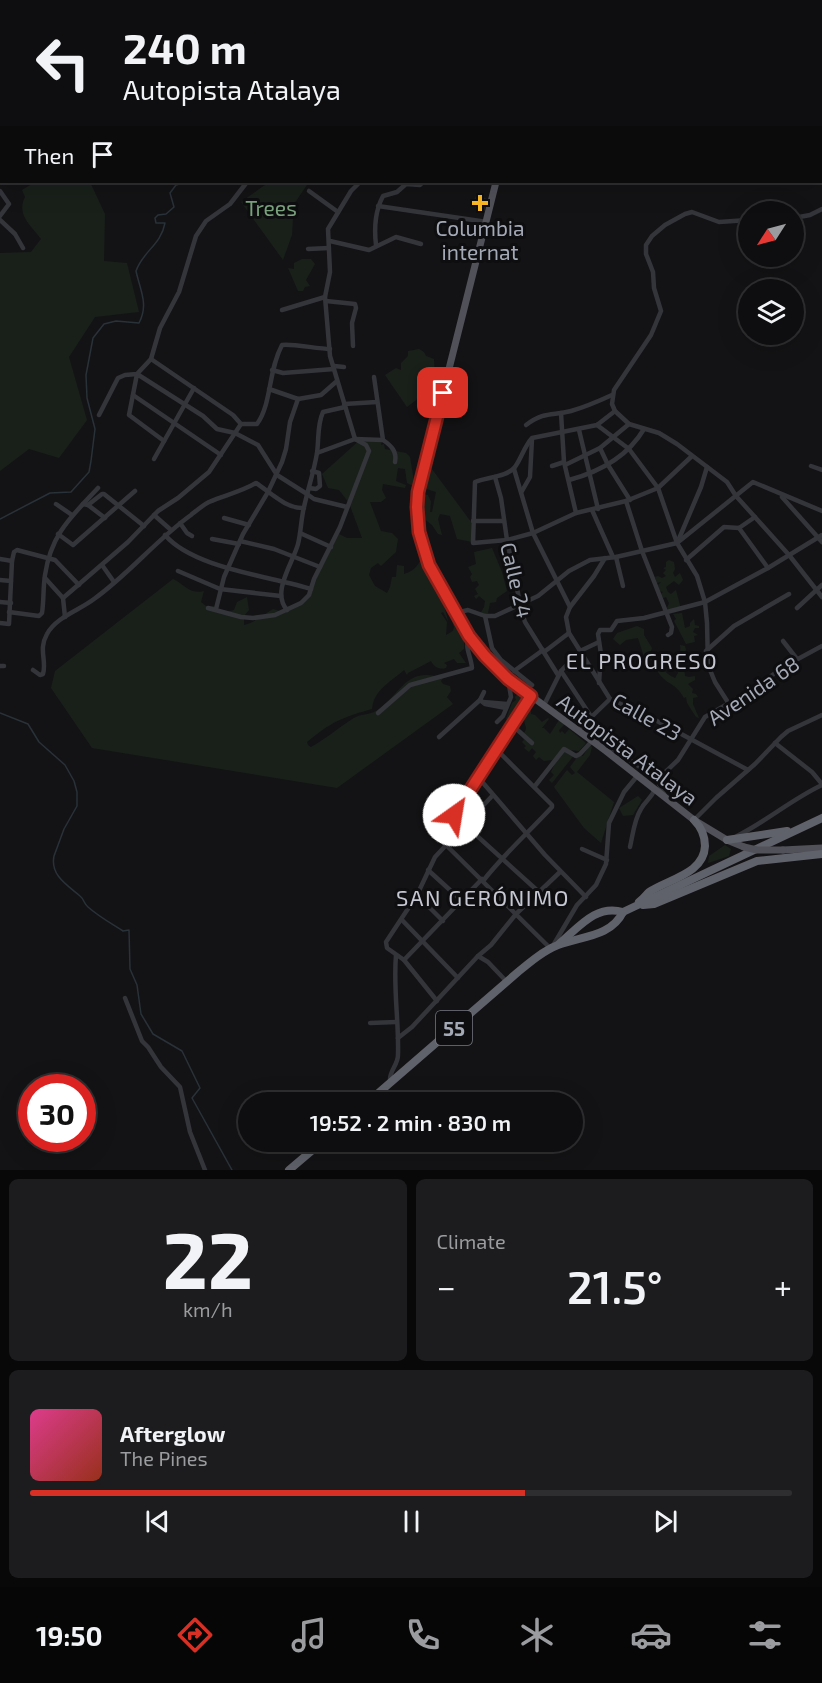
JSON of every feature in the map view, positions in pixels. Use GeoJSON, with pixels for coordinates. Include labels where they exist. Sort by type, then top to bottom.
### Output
{"type":"FeatureCollection","features":[{"type":"Feature","properties":{"kind":"highway","name":"55"},"geometry":{"type":"LineString","coordinates":[[554,947],[612,926],[623,912],[822,818]]}},
{"type":"Feature","properties":{"kind":"highway"},"geometry":{"type":"LineString","coordinates":[[637,905],[648,893],[698,864],[704,854],[705,842],[694,820]]}},
{"type":"Feature","properties":{"kind":"highway"},"geometry":{"type":"LineString","coordinates":[[728,840],[766,836],[805,827]]}},
{"type":"Feature","properties":{"kind":"highway"},"geometry":{"type":"LineString","coordinates":[[637,905],[654,904],[758,861],[822,854]]}},
{"type":"Feature","properties":{"kind":"highway","name":"55"},"geometry":{"type":"LineString","coordinates":[[380,1092],[507,982],[591,917],[606,910],[623,912]]}},
{"type":"Feature","properties":{"kind":"highway"},"geometry":{"type":"LineString","coordinates":[[591,917],[589,927],[596,933]]}},
{"type":"Feature","properties":{"kind":"highway"},"geometry":{"type":"LineString","coordinates":[[289,1170],[310,1152]]}},
{"type":"Feature","properties":{"kind":"main road","name":"Autopista Atalaya"},"geometry":{"type":"LineString","coordinates":[[496,183],[418,492],[419,532],[425,554],[469,636],[491,663],[508,679],[638,775],[694,820],[728,840],[756,850],[822,848]]}},
{"type":"Feature","properties":{"kind":"street"},"geometry":{"type":"LineString","coordinates":[[164,441],[129,416],[137,374],[151,359],[160,328],[180,292],[196,236],[206,221],[231,204],[246,183]]}},
{"type":"Feature","properties":{"kind":"street"},"geometry":{"type":"LineString","coordinates":[[208,608],[253,618],[275,615],[301,603],[309,595],[331,547],[369,452],[366,445],[355,439],[337,381],[330,349],[326,299],[330,272],[328,229],[351,191],[359,183]]}},
{"type":"Feature","properties":{"kind":"street"},"geometry":{"type":"LineString","coordinates":[[376,245],[378,206],[383,196],[397,192],[406,184],[422,183]]}},
{"type":"Feature","properties":{"kind":"street"},"geometry":{"type":"LineString","coordinates":[[0,191],[9,204],[0,218],[15,234],[23,248]]}},
{"type":"Feature","properties":{"kind":"street"},"geometry":{"type":"LineString","coordinates":[[309,191],[338,212]]}},
{"type":"Feature","properties":{"kind":"street"},"geometry":{"type":"LineString","coordinates":[[378,206],[487,222]]}},
{"type":"Feature","properties":{"kind":"street"},"geometry":{"type":"LineString","coordinates":[[804,216],[822,209]]}},
{"type":"Feature","properties":{"kind":"street"},"geometry":{"type":"LineString","coordinates":[[738,221],[719,222],[692,212],[665,225],[652,236],[646,245],[646,254],[653,273],[654,288],[661,311],[651,335],[618,381],[612,395],[615,411],[630,424],[658,433],[727,482],[736,496],[789,555],[822,597]]}},
{"type":"Feature","properties":{"kind":"street"},"geometry":{"type":"LineString","coordinates":[[330,241],[369,250],[396,237],[421,244]]}},
{"type":"Feature","properties":{"kind":"street"},"geometry":{"type":"LineString","coordinates":[[308,249],[329,248]]}},
{"type":"Feature","properties":{"kind":"street"},"geometry":{"type":"LineString","coordinates":[[282,310],[326,299],[355,304],[352,323],[353,346]]}},
{"type":"Feature","properties":{"kind":"street"},"geometry":{"type":"LineString","coordinates":[[151,359],[233,415],[241,424],[253,425],[260,422],[264,414],[272,369],[282,345],[330,349]]}},
{"type":"Feature","properties":{"kind":"street"},"geometry":{"type":"LineString","coordinates":[[272,369],[283,373],[344,367]]}},
{"type":"Feature","properties":{"kind":"street"},"geometry":{"type":"LineString","coordinates":[[99,415],[118,378],[137,374],[203,417],[217,429],[235,433],[258,445],[277,475],[315,499],[347,507]]}},
{"type":"Feature","properties":{"kind":"street"},"geometry":{"type":"LineString","coordinates":[[374,376],[383,440]]}},
{"type":"Feature","properties":{"kind":"street"},"geometry":{"type":"LineString","coordinates":[[269,389],[298,399],[321,395],[337,381]]}},
{"type":"Feature","properties":{"kind":"street"},"geometry":{"type":"LineString","coordinates":[[154,459],[194,388]]}},
{"type":"Feature","properties":{"kind":"street"},"geometry":{"type":"LineString","coordinates":[[133,395],[221,454]]}},
{"type":"Feature","properties":{"kind":"street"},"geometry":{"type":"LineString","coordinates":[[526,425],[544,414],[561,413],[612,395]]}},
{"type":"Feature","properties":{"kind":"street"},"geometry":{"type":"LineString","coordinates":[[216,609],[220,589],[239,543],[277,475],[298,399]]}},
{"type":"Feature","properties":{"kind":"street"},"geometry":{"type":"LineString","coordinates":[[287,610],[281,596],[300,533],[317,453],[319,420],[323,412],[345,406],[377,402]]}},
{"type":"Feature","properties":{"kind":"street"},"geometry":{"type":"LineString","coordinates":[[615,411],[597,425],[532,438],[513,469],[475,482],[473,543],[507,540],[533,533],[576,513],[628,501],[658,488],[692,456]]}},
{"type":"Feature","properties":{"kind":"street"},"geometry":{"type":"LineString","coordinates":[[561,413],[564,463],[576,513]]}},
{"type":"Feature","properties":{"kind":"street"},"geometry":{"type":"LineString","coordinates":[[63,598],[102,566],[154,516],[209,472],[241,424]]}},
{"type":"Feature","properties":{"kind":"street"},"geometry":{"type":"LineString","coordinates":[[552,466],[600,448],[630,424]]}},
{"type":"Feature","properties":{"kind":"street"},"geometry":{"type":"LineString","coordinates":[[597,425],[629,449],[658,488],[677,543],[697,576],[705,602],[708,665],[715,682],[729,704]]}},
{"type":"Feature","properties":{"kind":"street"},"geometry":{"type":"LineString","coordinates":[[569,480],[589,475],[608,465],[629,449],[644,429]]}},
{"type":"Feature","properties":{"kind":"street"},"geometry":{"type":"LineString","coordinates":[[579,430],[598,509]]}},
{"type":"Feature","properties":{"kind":"street"},"geometry":{"type":"LineString","coordinates":[[522,491],[530,477],[532,438]]}},
{"type":"Feature","properties":{"kind":"street"},"geometry":{"type":"LineString","coordinates":[[317,453],[355,439],[383,440],[393,448],[396,456],[395,462]]}},
{"type":"Feature","properties":{"kind":"street"},"geometry":{"type":"LineString","coordinates":[[600,448],[628,501],[642,551],[673,630],[668,635]]}},
{"type":"Feature","properties":{"kind":"street"},"geometry":{"type":"LineString","coordinates":[[811,465],[822,470]]}},
{"type":"Feature","properties":{"kind":"street"},"geometry":{"type":"LineString","coordinates":[[677,543],[707,467]]}},
{"type":"Feature","properties":{"kind":"street"},"geometry":{"type":"LineString","coordinates":[[513,469],[522,491],[533,533],[570,607]]}},
{"type":"Feature","properties":{"kind":"street"},"geometry":{"type":"LineString","coordinates":[[309,488],[316,489],[320,486],[319,473],[312,471]]}},
{"type":"Feature","properties":{"kind":"street","name":"Calle 24"},"geometry":{"type":"LineString","coordinates":[[495,477],[525,622],[592,718]]}},
{"type":"Feature","properties":{"kind":"street"},"geometry":{"type":"LineString","coordinates":[[456,613],[468,610],[484,616],[495,616],[538,596],[557,579],[590,560],[615,557],[677,543],[753,482],[822,511]]}},
{"type":"Feature","properties":{"kind":"street"},"geometry":{"type":"LineString","coordinates":[[33,670],[40,675],[44,674],[45,662],[42,650],[47,633],[65,617],[95,599],[165,535],[209,502],[242,492],[256,483],[297,508],[304,508]]}},
{"type":"Feature","properties":{"kind":"street"},"geometry":{"type":"LineString","coordinates":[[85,505],[98,488]]}},
{"type":"Feature","properties":{"kind":"street"},"geometry":{"type":"LineString","coordinates":[[58,534],[73,545],[135,491]]}},
{"type":"Feature","properties":{"kind":"street"},"geometry":{"type":"LineString","coordinates":[[9,612],[39,616],[42,613],[49,558],[58,534],[72,515],[85,505],[104,494],[144,526]]}},
{"type":"Feature","properties":{"kind":"street"},"geometry":{"type":"LineString","coordinates":[[599,683],[601,654],[598,634],[600,630],[611,630],[617,621],[635,620],[705,602],[821,538],[780,495]]}},
{"type":"Feature","properties":{"kind":"street"},"geometry":{"type":"LineString","coordinates":[[56,504],[72,515]]}},
{"type":"Feature","properties":{"kind":"street"},"geometry":{"type":"LineString","coordinates":[[85,505],[105,518]]}},
{"type":"Feature","properties":{"kind":"street"},"geometry":{"type":"LineString","coordinates":[[592,510],[615,557],[624,586]]}},
{"type":"Feature","properties":{"kind":"street"},"geometry":{"type":"LineString","coordinates":[[154,516],[171,530]]}},
{"type":"Feature","properties":{"kind":"street"},"geometry":{"type":"LineString","coordinates":[[686,560],[724,527],[739,528],[755,517]]}},
{"type":"Feature","properties":{"kind":"street"},"geometry":{"type":"LineString","coordinates":[[224,518],[249,525]]}},
{"type":"Feature","properties":{"kind":"street"},"geometry":{"type":"LineString","coordinates":[[473,521],[504,521]]}},
{"type":"Feature","properties":{"kind":"street"},"geometry":{"type":"LineString","coordinates":[[180,523],[192,536]]}},
{"type":"Feature","properties":{"kind":"street"},"geometry":{"type":"LineString","coordinates":[[739,528],[768,568]]}},
{"type":"Feature","properties":{"kind":"street"},"geometry":{"type":"LineString","coordinates":[[300,533],[331,547]]}},
{"type":"Feature","properties":{"kind":"street"},"geometry":{"type":"LineString","coordinates":[[165,535],[188,554],[229,568],[284,580],[311,589]]}},
{"type":"Feature","properties":{"kind":"street"},"geometry":{"type":"LineString","coordinates":[[212,539],[263,545],[320,567]]}},
{"type":"Feature","properties":{"kind":"street"},"geometry":{"type":"LineString","coordinates":[[0,623],[9,624],[12,561],[14,552],[17,550],[49,558],[61,564],[80,585]]}},
{"type":"Feature","properties":{"kind":"street"},"geometry":{"type":"LineString","coordinates":[[514,671],[568,633],[566,617],[570,607],[605,558]]}},
{"type":"Feature","properties":{"kind":"street"},"geometry":{"type":"LineString","coordinates":[[0,559],[12,561]]}},
{"type":"Feature","properties":{"kind":"street"},"geometry":{"type":"LineString","coordinates":[[102,566],[114,582]]}},
{"type":"Feature","properties":{"kind":"street"},"geometry":{"type":"LineString","coordinates":[[178,571],[220,589],[281,596]]}},
{"type":"Feature","properties":{"kind":"street"},"geometry":{"type":"LineString","coordinates":[[45,578],[63,598],[65,617]]}},
{"type":"Feature","properties":{"kind":"street"},"geometry":{"type":"LineString","coordinates":[[0,580],[11,581]]}},
{"type":"Feature","properties":{"kind":"street"},"geometry":{"type":"LineString","coordinates":[[797,608],[822,585]]}},
{"type":"Feature","properties":{"kind":"street"},"geometry":{"type":"LineString","coordinates":[[706,651],[734,626],[789,594]]}},
{"type":"Feature","properties":{"kind":"street"},"geometry":{"type":"LineString","coordinates":[[0,602],[11,603]]}},
{"type":"Feature","properties":{"kind":"street"},"geometry":{"type":"LineString","coordinates":[[484,616],[492,648],[501,660],[532,685]]}},
{"type":"Feature","properties":{"kind":"street","name":"Calle 23"},"geometry":{"type":"LineString","coordinates":[[568,633],[610,699],[659,722],[748,770]]}},
{"type":"Feature","properties":{"kind":"street"},"geometry":{"type":"LineString","coordinates":[[378,713],[410,685],[471,668],[466,641],[469,636]]}},
{"type":"Feature","properties":{"kind":"street"},"geometry":{"type":"LineString","coordinates":[[783,641],[797,659]]}},
{"type":"Feature","properties":{"kind":"street"},"geometry":{"type":"LineString","coordinates":[[544,705],[559,673],[580,651],[599,642]]}},
{"type":"Feature","properties":{"kind":"street","name":"Avenida 68"},"geometry":{"type":"LineString","coordinates":[[658,779],[670,770],[705,717],[729,704],[797,659],[822,646]]}},
{"type":"Feature","properties":{"kind":"street"},"geometry":{"type":"LineString","coordinates":[[497,722],[503,716],[511,697],[508,679]]}},
{"type":"Feature","properties":{"kind":"street"},"geometry":{"type":"LineString","coordinates":[[439,737],[481,701],[484,692]]}},
{"type":"Feature","properties":{"kind":"street"},"geometry":{"type":"LineString","coordinates":[[531,696],[454,815],[539,892]]}},
{"type":"Feature","properties":{"kind":"street"},"geometry":{"type":"LineString","coordinates":[[580,732],[610,699]]}},
{"type":"Feature","properties":{"kind":"street"},"geometry":{"type":"LineString","coordinates":[[481,701],[506,706]]}},
{"type":"Feature","properties":{"kind":"street"},"geometry":{"type":"LineString","coordinates":[[694,820],[765,756],[788,731],[822,715]]}},
{"type":"Feature","properties":{"kind":"street"},"geometry":{"type":"LineString","coordinates":[[512,725],[532,743]]}},
{"type":"Feature","properties":{"kind":"street"},"geometry":{"type":"LineString","coordinates":[[580,732],[589,733],[658,779],[666,798]]}},
{"type":"Feature","properties":{"kind":"street"},"geometry":{"type":"LineString","coordinates":[[535,786],[564,749],[576,756],[592,741]]}},
{"type":"Feature","properties":{"kind":"street"},"geometry":{"type":"LineString","coordinates":[[728,840],[776,814],[822,784],[812,772],[775,743]]}},
{"type":"Feature","properties":{"kind":"street"},"geometry":{"type":"LineString","coordinates":[[396,963],[404,960],[424,941],[501,858],[528,834],[552,805],[496,749]]}},
{"type":"Feature","properties":{"kind":"street"},"geometry":{"type":"LineString","coordinates":[[445,844],[516,914],[554,947],[577,905],[596,885],[606,860],[609,822],[624,792],[638,775]]}},
{"type":"Feature","properties":{"kind":"street"},"geometry":{"type":"LineString","coordinates":[[478,777],[560,872],[586,897]]}},
{"type":"Feature","properties":{"kind":"street"},"geometry":{"type":"LineString","coordinates":[[630,847],[638,816],[655,789]]}},
{"type":"Feature","properties":{"kind":"street"},"geometry":{"type":"LineString","coordinates":[[437,1001],[404,960],[386,945],[417,896],[435,857],[493,795]]}},
{"type":"Feature","properties":{"kind":"street"},"geometry":{"type":"LineString","coordinates":[[582,849],[606,860]]}},
{"type":"Feature","properties":{"kind":"street"},"geometry":{"type":"LineString","coordinates":[[428,870],[462,901]]}},
{"type":"Feature","properties":{"kind":"street"},"geometry":{"type":"LineString","coordinates":[[398,1038],[412,1027],[491,945],[516,914],[560,872]]}},
{"type":"Feature","properties":{"kind":"street"},"geometry":{"type":"LineString","coordinates":[[417,896],[443,921]]}},
{"type":"Feature","properties":{"kind":"street"},"geometry":{"type":"LineString","coordinates":[[402,920],[458,978]]}},
{"type":"Feature","properties":{"kind":"street"},"geometry":{"type":"LineString","coordinates":[[390,1083],[390,1074],[398,1060],[396,954]]}},
{"type":"Feature","properties":{"kind":"street"},"geometry":{"type":"LineString","coordinates":[[478,956],[488,962],[507,982]]}},
{"type":"Feature","properties":{"kind":"street"},"geometry":{"type":"LineString","coordinates":[[125,998],[138,1034],[161,1067],[180,1088],[190,1132],[205,1170]]}},
{"type":"Feature","properties":{"kind":"street"},"geometry":{"type":"LineString","coordinates":[[370,1023],[396,1022]]}},
{"type":"Feature","properties":{"kind":"shaded area","name":"Columbia internat"},"geometry":{"type":"Polygon","coordinates":[[[477,194],[489,200],[484,212],[471,205],[477,194]]]}},
{"type":"Feature","properties":{"kind":"green space"},"geometry":{"type":"Polygon","coordinates":[[[33,183],[90,183],[105,214],[104,261],[127,263],[139,312],[95,317],[69,357],[87,420],[59,458],[29,449],[0,471],[0,253],[31,252],[41,239],[23,215],[25,197],[22,190],[33,183]]]}},
{"type":"Feature","properties":{"kind":"green space","name":"Trees"},"geometry":{"type":"Polygon","coordinates":[[[268,183],[308,183],[292,207],[296,213],[293,218],[292,235],[283,260],[241,202],[268,183]]]}},
{"type":"Feature","properties":{"kind":"green space"},"geometry":{"type":"Polygon","coordinates":[[[302,259],[311,259],[315,264],[306,280],[310,286],[305,287],[303,291],[298,291],[288,268],[294,269],[294,263],[302,259]]]}},
{"type":"Feature","properties":{"kind":"green space"},"geometry":{"type":"Polygon","coordinates":[[[419,349],[426,356],[434,359],[435,386],[407,407],[385,375],[396,368],[401,370],[401,363],[408,356],[408,351],[419,349]]]}},
{"type":"Feature","properties":{"kind":"green space"},"geometry":{"type":"Polygon","coordinates":[[[361,439],[382,441],[381,445],[384,444],[385,449],[406,453],[410,457],[415,487],[407,483],[405,469],[398,468],[396,481],[406,485],[405,488],[383,484],[382,490],[386,498],[381,502],[370,502],[381,531],[392,533],[398,539],[396,552],[381,566],[378,563],[371,568],[369,575],[375,586],[387,593],[392,577],[396,577],[397,565],[404,566],[404,574],[408,573],[416,567],[423,555],[444,604],[448,621],[443,612],[441,613],[447,622],[446,635],[453,631],[454,627],[446,604],[465,632],[464,649],[459,653],[466,663],[457,663],[454,659],[444,663],[447,665],[446,668],[441,669],[431,661],[407,675],[404,670],[380,691],[373,702],[372,709],[330,725],[307,742],[308,745],[311,747],[317,744],[356,717],[376,711],[404,684],[419,676],[430,675],[443,678],[441,681],[443,684],[450,686],[451,691],[447,697],[453,704],[337,788],[92,748],[51,688],[55,671],[173,579],[195,592],[204,591],[201,602],[206,606],[214,606],[221,612],[234,610],[237,602],[247,597],[249,610],[244,616],[244,625],[273,609],[280,611],[310,596],[315,579],[339,534],[347,538],[362,538],[349,503],[339,490],[328,488],[322,474],[361,439]]]}},
{"type":"Feature","properties":{"kind":"green space"},"geometry":{"type":"Polygon","coordinates":[[[426,461],[471,522],[472,542],[457,539],[450,516],[440,514],[438,519],[442,535],[438,534],[422,517],[423,494],[428,495],[431,502],[430,512],[432,512],[436,492],[424,488],[419,494],[426,461]]]}},
{"type":"Feature","properties":{"kind":"green space"},"geometry":{"type":"Polygon","coordinates":[[[492,548],[507,591],[497,598],[496,602],[490,603],[488,613],[484,615],[480,614],[485,601],[479,596],[476,599],[474,596],[478,594],[475,589],[479,585],[477,581],[472,582],[470,577],[472,574],[468,567],[476,564],[474,552],[492,548]]]}},
{"type":"Feature","properties":{"kind":"green space"},"geometry":{"type":"Polygon","coordinates":[[[669,560],[674,562],[675,577],[680,573],[683,580],[679,585],[674,581],[666,587],[671,594],[676,590],[681,609],[669,611],[667,608],[669,603],[666,597],[663,598],[661,594],[663,592],[660,591],[658,585],[661,582],[657,583],[655,577],[666,576],[663,573],[666,570],[663,568],[669,560]]]}},
{"type":"Feature","properties":{"kind":"green space"},"geometry":{"type":"Polygon","coordinates":[[[682,613],[685,628],[690,626],[694,619],[695,625],[699,626],[693,632],[698,635],[694,636],[695,642],[686,644],[674,621],[676,619],[673,614],[682,613]]]}},
{"type":"Feature","properties":{"kind":"green space"},"geometry":{"type":"Polygon","coordinates":[[[637,626],[644,629],[644,635],[652,648],[650,654],[656,654],[665,671],[675,678],[678,673],[676,664],[680,645],[685,646],[686,650],[683,653],[687,665],[684,667],[685,676],[695,676],[695,680],[688,684],[693,689],[692,693],[698,697],[693,698],[693,704],[699,718],[687,703],[686,697],[684,698],[660,675],[654,662],[644,657],[638,638],[626,640],[620,645],[613,639],[617,633],[637,626]]]}},
{"type":"Feature","properties":{"kind":"green space"},"geometry":{"type":"Polygon","coordinates":[[[515,688],[527,697],[509,725],[506,719],[519,693],[515,688]]]}},
{"type":"Feature","properties":{"kind":"green space"},"geometry":{"type":"Polygon","coordinates":[[[526,706],[531,714],[542,722],[549,719],[542,728],[550,734],[559,720],[565,724],[559,730],[560,733],[562,731],[565,734],[569,729],[586,743],[579,751],[571,750],[575,754],[552,783],[549,780],[554,775],[551,772],[550,774],[559,755],[552,760],[544,761],[539,757],[536,760],[533,756],[536,752],[532,748],[529,752],[524,748],[526,746],[522,742],[524,740],[522,736],[526,728],[524,719],[529,713],[525,711],[526,706]]]}},
{"type":"Feature","properties":{"kind":"green space"},"geometry":{"type":"Polygon","coordinates":[[[590,745],[592,747],[590,755],[577,772],[614,802],[601,843],[584,828],[554,787],[567,770],[572,775],[575,773],[570,767],[578,756],[583,756],[590,745]]]}},
{"type":"Feature","properties":{"kind":"green space"},"geometry":{"type":"Polygon","coordinates":[[[638,796],[642,800],[633,815],[623,816],[619,808],[638,796]]]}},
{"type":"Feature","properties":{"kind":"green space"},"geometry":{"type":"Polygon","coordinates":[[[725,845],[731,849],[729,856],[708,863],[709,856],[725,845]]]}},
{"type":"Feature","properties":{"kind":"waterway"},"geometry":{"type":"LineString","coordinates":[[0,519],[50,493],[71,492],[89,472],[95,429],[87,398],[86,375],[93,338],[104,324],[116,321],[139,323],[144,303],[136,271],[163,231],[165,223],[156,223],[155,218],[166,214],[174,207],[170,193],[176,185],[183,183]]}},
{"type":"Feature","properties":{"kind":"waterway"},"geometry":{"type":"LineString","coordinates":[[0,713],[28,724],[39,742],[65,765],[74,781],[77,806],[64,829],[54,856],[53,863],[57,874],[92,910],[123,931],[129,930],[130,969],[137,985],[141,1014],[153,1034],[182,1051],[200,1088],[192,1098],[232,1170]]}},
{"type":"Feature","properties":{"kind":"place","name":"Columbia internat"},"geometry":{"type":"Point","coordinates":[480,203]}},
{"type":"Feature","properties":{"kind":"district","name":"EL PROGRESO"},"geometry":{"type":"Point","coordinates":[642,660]}},
{"type":"Feature","properties":{"kind":"district","name":"SAN GERÓNIMO"},"geometry":{"type":"Point","coordinates":[483,897]}},
{"type":"Feature","properties":{"kind":"route"},"geometry":{"type":"LineString","coordinates":[[443,393],[418,492],[419,532],[425,554],[469,636],[498,670],[531,696],[454,815]]}}]}
